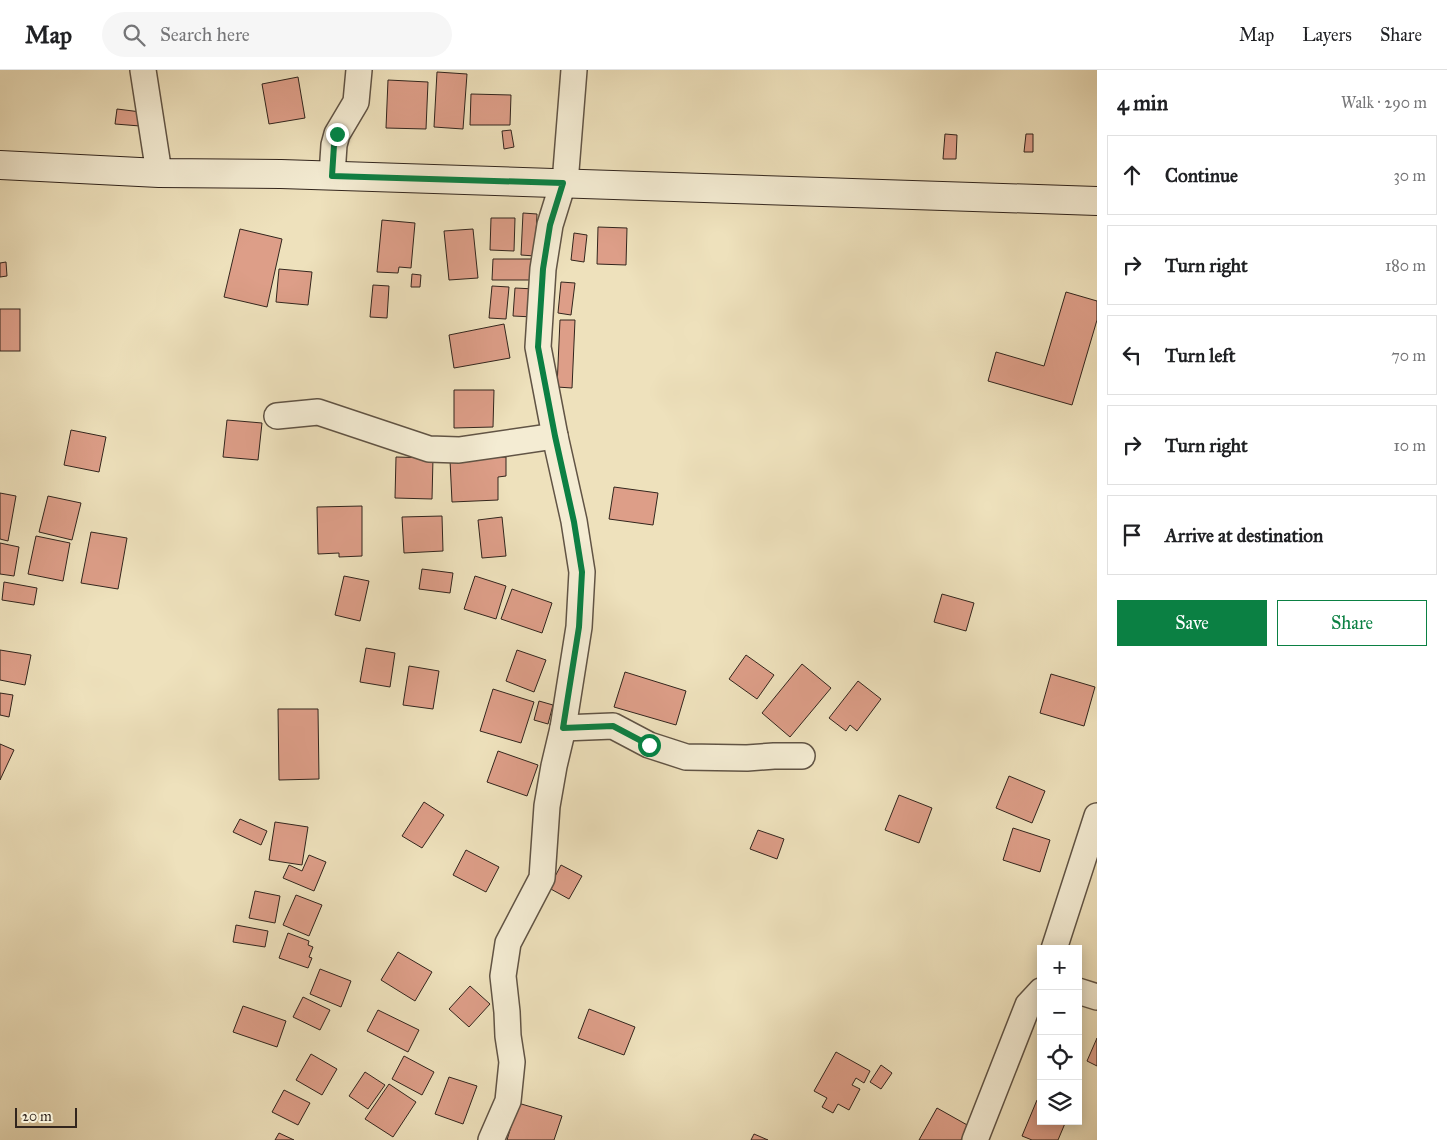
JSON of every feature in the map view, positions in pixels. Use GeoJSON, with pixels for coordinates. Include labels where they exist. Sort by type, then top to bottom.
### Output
{"type":"FeatureCollection","features":[{"type":"Feature","properties":{"kind":"main road"},"geometry":{"type":"LineString","coordinates":[[0,165],[159,173],[281,174],[1097,201]]}},
{"type":"Feature","properties":{"kind":"street"},"geometry":{"type":"LineString","coordinates":[[143,70],[159,173]]}},
{"type":"Feature","properties":{"kind":"street"},"geometry":{"type":"LineString","coordinates":[[332,176],[334,145],[337,134],[356,102],[359,70]]}},
{"type":"Feature","properties":{"kind":"street"},"geometry":{"type":"LineString","coordinates":[[490,1140],[508,1101],[512,1062],[503,976],[508,943],[542,878],[547,806],[563,728],[579,627],[582,572],[574,522],[538,347],[543,269],[550,225],[564,183],[574,70]]}},
{"type":"Feature","properties":{"kind":"street"},"geometry":{"type":"LineString","coordinates":[[277,416],[318,412],[429,449],[459,450],[555,436]]}},
{"type":"Feature","properties":{"kind":"street"},"geometry":{"type":"LineString","coordinates":[[563,728],[613,726],[649,745],[686,757],[747,758],[802,756]]}},
{"type":"Feature","properties":{"kind":"street"},"geometry":{"type":"LineString","coordinates":[[1055,945],[1097,816]]}},
{"type":"Feature","properties":{"kind":"street"},"geometry":{"type":"LineString","coordinates":[[1082,992],[1097,997]]}},
{"type":"Feature","properties":{"kind":"street"},"geometry":{"type":"LineString","coordinates":[[975,1140],[1028,1004],[1037,994]]}},
{"type":"Feature","properties":{"kind":"building"},"geometry":{"type":"Polygon","coordinates":[[[437,72],[467,74],[463,129],[434,127],[437,72]]]}},
{"type":"Feature","properties":{"kind":"building"},"geometry":{"type":"Polygon","coordinates":[[[298,77],[305,118],[269,124],[262,84],[298,77]]]}},
{"type":"Feature","properties":{"kind":"building"},"geometry":{"type":"Polygon","coordinates":[[[388,80],[428,82],[426,129],[386,128],[388,80]]]}},
{"type":"Feature","properties":{"kind":"building"},"geometry":{"type":"Polygon","coordinates":[[[471,94],[511,95],[510,125],[470,125],[471,94]]]}},
{"type":"Feature","properties":{"kind":"building"},"geometry":{"type":"Polygon","coordinates":[[[117,109],[141,112],[140,126],[115,124],[117,109]]]}},
{"type":"Feature","properties":{"kind":"building"},"geometry":{"type":"Polygon","coordinates":[[[511,130],[514,147],[504,149],[502,131],[511,130]]]}},
{"type":"Feature","properties":{"kind":"building"},"geometry":{"type":"Polygon","coordinates":[[[945,134],[957,135],[956,159],[943,159],[945,134]]]}},
{"type":"Feature","properties":{"kind":"building"},"geometry":{"type":"Polygon","coordinates":[[[1026,134],[1033,134],[1033,152],[1024,152],[1026,134]]]}},
{"type":"Feature","properties":{"kind":"building"},"geometry":{"type":"Polygon","coordinates":[[[523,213],[537,214],[535,256],[521,255],[523,213]]]}},
{"type":"Feature","properties":{"kind":"building"},"geometry":{"type":"Polygon","coordinates":[[[491,218],[515,218],[514,251],[490,250],[491,218]]]}},
{"type":"Feature","properties":{"kind":"building"},"geometry":{"type":"Polygon","coordinates":[[[382,220],[415,223],[411,268],[399,267],[398,273],[377,272],[382,220]]]}},
{"type":"Feature","properties":{"kind":"building"},"geometry":{"type":"Polygon","coordinates":[[[598,227],[627,228],[626,265],[597,264],[598,227]]]}},
{"type":"Feature","properties":{"kind":"building"},"geometry":{"type":"Polygon","coordinates":[[[240,229],[282,239],[267,307],[224,297],[240,229]]]}},
{"type":"Feature","properties":{"kind":"building"},"geometry":{"type":"Polygon","coordinates":[[[473,229],[478,278],[449,280],[444,231],[473,229]]]}},
{"type":"Feature","properties":{"kind":"building"},"geometry":{"type":"Polygon","coordinates":[[[574,233],[587,235],[584,262],[571,260],[574,233]]]}},
{"type":"Feature","properties":{"kind":"building"},"geometry":{"type":"Polygon","coordinates":[[[493,259],[536,259],[536,280],[492,280],[493,259]]]}},
{"type":"Feature","properties":{"kind":"building"},"geometry":{"type":"Polygon","coordinates":[[[6,262],[7,276],[0,277],[0,263],[6,262]]]}},
{"type":"Feature","properties":{"kind":"building"},"geometry":{"type":"Polygon","coordinates":[[[279,269],[312,272],[308,305],[276,302],[279,269]]]}},
{"type":"Feature","properties":{"kind":"building"},"geometry":{"type":"Polygon","coordinates":[[[412,274],[421,275],[420,287],[411,287],[412,274]]]}},
{"type":"Feature","properties":{"kind":"building"},"geometry":{"type":"Polygon","coordinates":[[[561,282],[575,283],[571,315],[558,313],[561,282]]]}},
{"type":"Feature","properties":{"kind":"building"},"geometry":{"type":"Polygon","coordinates":[[[373,285],[389,286],[387,318],[370,317],[373,285]]]}},
{"type":"Feature","properties":{"kind":"building"},"geometry":{"type":"Polygon","coordinates":[[[492,286],[509,287],[506,319],[489,318],[492,286]]]}},
{"type":"Feature","properties":{"kind":"building"},"geometry":{"type":"Polygon","coordinates":[[[515,288],[535,289],[533,317],[513,316],[515,288]]]}},
{"type":"Feature","properties":{"kind":"building"},"geometry":{"type":"Polygon","coordinates":[[[1066,292],[1097,301],[1097,320],[1072,405],[988,381],[996,352],[1044,366],[1066,292]]]}},
{"type":"Feature","properties":{"kind":"building"},"geometry":{"type":"Polygon","coordinates":[[[0,309],[20,309],[20,351],[0,351],[0,309]]]}},
{"type":"Feature","properties":{"kind":"building"},"geometry":{"type":"Polygon","coordinates":[[[560,320],[575,320],[572,388],[557,387],[560,320]]]}},
{"type":"Feature","properties":{"kind":"building"},"geometry":{"type":"Polygon","coordinates":[[[504,324],[510,358],[454,368],[449,335],[504,324]]]}},
{"type":"Feature","properties":{"kind":"building"},"geometry":{"type":"Polygon","coordinates":[[[454,390],[494,390],[493,427],[454,428],[454,390]]]}},
{"type":"Feature","properties":{"kind":"building"},"geometry":{"type":"Polygon","coordinates":[[[227,420],[262,423],[258,460],[223,457],[227,420]]]}},
{"type":"Feature","properties":{"kind":"building"},"geometry":{"type":"Polygon","coordinates":[[[71,430],[106,437],[99,472],[64,465],[71,430]]]}},
{"type":"Feature","properties":{"kind":"building"},"geometry":{"type":"Polygon","coordinates":[[[396,457],[433,458],[432,499],[395,498],[396,457]]]}},
{"type":"Feature","properties":{"kind":"building"},"geometry":{"type":"Polygon","coordinates":[[[506,457],[506,476],[498,477],[498,500],[452,502],[450,460],[506,457]]]}},
{"type":"Feature","properties":{"kind":"building"},"geometry":{"type":"Polygon","coordinates":[[[614,487],[658,493],[653,525],[609,519],[614,487]]]}},
{"type":"Feature","properties":{"kind":"building"},"geometry":{"type":"Polygon","coordinates":[[[0,493],[16,496],[8,541],[0,539],[0,493]]]}},
{"type":"Feature","properties":{"kind":"building"},"geometry":{"type":"Polygon","coordinates":[[[48,496],[81,503],[72,540],[39,532],[48,496]]]}},
{"type":"Feature","properties":{"kind":"building"},"geometry":{"type":"Polygon","coordinates":[[[362,506],[362,556],[339,557],[339,553],[318,554],[317,507],[362,506]]]}},
{"type":"Feature","properties":{"kind":"building"},"geometry":{"type":"Polygon","coordinates":[[[442,516],[443,551],[404,553],[402,517],[442,516]]]}},
{"type":"Feature","properties":{"kind":"building"},"geometry":{"type":"Polygon","coordinates":[[[502,517],[506,556],[482,558],[478,520],[502,517]]]}},
{"type":"Feature","properties":{"kind":"building"},"geometry":{"type":"Polygon","coordinates":[[[91,532],[127,538],[118,589],[81,583],[91,532]]]}},
{"type":"Feature","properties":{"kind":"building"},"geometry":{"type":"Polygon","coordinates":[[[36,536],[70,543],[63,581],[28,574],[36,536]]]}},
{"type":"Feature","properties":{"kind":"building"},"geometry":{"type":"Polygon","coordinates":[[[0,543],[19,547],[14,576],[0,574],[0,543]]]}},
{"type":"Feature","properties":{"kind":"building"},"geometry":{"type":"Polygon","coordinates":[[[422,569],[453,573],[450,593],[419,589],[422,569]]]}},
{"type":"Feature","properties":{"kind":"building"},"geometry":{"type":"Polygon","coordinates":[[[344,576],[369,581],[360,621],[335,615],[344,576]]]}},
{"type":"Feature","properties":{"kind":"building"},"geometry":{"type":"Polygon","coordinates":[[[475,576],[506,586],[496,619],[464,609],[475,576]]]}},
{"type":"Feature","properties":{"kind":"building"},"geometry":{"type":"Polygon","coordinates":[[[4,582],[37,588],[34,605],[2,600],[4,582]]]}},
{"type":"Feature","properties":{"kind":"building"},"geometry":{"type":"Polygon","coordinates":[[[512,589],[552,603],[542,633],[501,619],[512,589]]]}},
{"type":"Feature","properties":{"kind":"building"},"geometry":{"type":"Polygon","coordinates":[[[942,594],[974,603],[966,631],[934,622],[942,594]]]}},
{"type":"Feature","properties":{"kind":"building"},"geometry":{"type":"Polygon","coordinates":[[[366,648],[395,653],[390,687],[360,682],[366,648]]]}},
{"type":"Feature","properties":{"kind":"building"},"geometry":{"type":"Polygon","coordinates":[[[0,650],[31,655],[25,685],[0,680],[0,650]]]}},
{"type":"Feature","properties":{"kind":"building"},"geometry":{"type":"Polygon","coordinates":[[[517,650],[546,660],[534,692],[506,681],[517,650]]]}},
{"type":"Feature","properties":{"kind":"building"},"geometry":{"type":"Polygon","coordinates":[[[746,655],[774,675],[757,699],[729,679],[746,655]]]}},
{"type":"Feature","properties":{"kind":"building"},"geometry":{"type":"Polygon","coordinates":[[[802,664],[831,688],[790,737],[762,713],[802,664]]]}},
{"type":"Feature","properties":{"kind":"building"},"geometry":{"type":"Polygon","coordinates":[[[409,666],[439,671],[433,709],[403,705],[409,666]]]}},
{"type":"Feature","properties":{"kind":"building"},"geometry":{"type":"Polygon","coordinates":[[[625,672],[686,691],[676,725],[614,707],[625,672]]]}},
{"type":"Feature","properties":{"kind":"building"},"geometry":{"type":"Polygon","coordinates":[[[1051,674],[1095,687],[1084,726],[1040,713],[1051,674]]]}},
{"type":"Feature","properties":{"kind":"building"},"geometry":{"type":"Polygon","coordinates":[[[858,681],[881,699],[857,731],[850,725],[846,731],[829,718],[858,681]]]}},
{"type":"Feature","properties":{"kind":"building"},"geometry":{"type":"Polygon","coordinates":[[[493,689],[534,702],[521,743],[480,731],[493,689]]]}},
{"type":"Feature","properties":{"kind":"building"},"geometry":{"type":"Polygon","coordinates":[[[0,693],[13,695],[9,717],[0,715],[0,693]]]}},
{"type":"Feature","properties":{"kind":"building"},"geometry":{"type":"Polygon","coordinates":[[[539,701],[553,705],[548,724],[534,720],[539,701]]]}},
{"type":"Feature","properties":{"kind":"building"},"geometry":{"type":"Polygon","coordinates":[[[278,709],[318,709],[319,779],[279,780],[278,709]]]}},
{"type":"Feature","properties":{"kind":"building"},"geometry":{"type":"Polygon","coordinates":[[[0,744],[14,750],[0,780],[0,744]]]}},
{"type":"Feature","properties":{"kind":"building"},"geometry":{"type":"Polygon","coordinates":[[[498,751],[538,765],[527,796],[487,782],[498,751]]]}},
{"type":"Feature","properties":{"kind":"building"},"geometry":{"type":"Polygon","coordinates":[[[1009,776],[1045,791],[1032,823],[996,808],[1009,776]]]}},
{"type":"Feature","properties":{"kind":"building"},"geometry":{"type":"Polygon","coordinates":[[[899,795],[932,808],[919,843],[885,830],[899,795]]]}},
{"type":"Feature","properties":{"kind":"building"},"geometry":{"type":"Polygon","coordinates":[[[424,802],[444,815],[422,848],[402,836],[424,802]]]}},
{"type":"Feature","properties":{"kind":"building"},"geometry":{"type":"Polygon","coordinates":[[[240,819],[267,831],[261,845],[233,832],[240,819]]]}},
{"type":"Feature","properties":{"kind":"building"},"geometry":{"type":"Polygon","coordinates":[[[275,822],[308,827],[302,865],[269,860],[275,822]]]}},
{"type":"Feature","properties":{"kind":"building"},"geometry":{"type":"Polygon","coordinates":[[[1013,828],[1050,840],[1040,872],[1003,860],[1013,828]]]}},
{"type":"Feature","properties":{"kind":"building"},"geometry":{"type":"Polygon","coordinates":[[[758,830],[784,839],[777,859],[750,849],[758,830]]]}},
{"type":"Feature","properties":{"kind":"building"},"geometry":{"type":"Polygon","coordinates":[[[466,850],[499,867],[486,892],[453,875],[466,850]]]}},
{"type":"Feature","properties":{"kind":"building"},"geometry":{"type":"Polygon","coordinates":[[[309,855],[326,862],[314,891],[283,878],[289,865],[302,871],[309,855]]]}},
{"type":"Feature","properties":{"kind":"building"},"geometry":{"type":"Polygon","coordinates":[[[561,865],[582,876],[569,899],[549,888],[561,865]]]}},
{"type":"Feature","properties":{"kind":"building"},"geometry":{"type":"Polygon","coordinates":[[[255,891],[280,896],[275,923],[249,918],[255,891]]]}},
{"type":"Feature","properties":{"kind":"building"},"geometry":{"type":"Polygon","coordinates":[[[296,895],[322,905],[309,936],[283,925],[296,895]]]}},
{"type":"Feature","properties":{"kind":"building"},"geometry":{"type":"Polygon","coordinates":[[[236,925],[268,931],[265,947],[233,942],[236,925]]]}},
{"type":"Feature","properties":{"kind":"building"},"geometry":{"type":"Polygon","coordinates":[[[288,933],[309,941],[308,945],[313,947],[309,957],[312,958],[308,968],[279,958],[288,933]]]}},
{"type":"Feature","properties":{"kind":"building"},"geometry":{"type":"Polygon","coordinates":[[[398,952],[432,972],[415,1001],[381,980],[398,952]]]}},
{"type":"Feature","properties":{"kind":"building"},"geometry":{"type":"Polygon","coordinates":[[[320,969],[351,981],[341,1007],[310,994],[320,969]]]}},
{"type":"Feature","properties":{"kind":"building"},"geometry":{"type":"Polygon","coordinates":[[[470,986],[490,1004],[469,1027],[449,1009],[470,986]]]}},
{"type":"Feature","properties":{"kind":"building"},"geometry":{"type":"Polygon","coordinates":[[[303,997],[330,1010],[320,1030],[293,1017],[303,997]]]}},
{"type":"Feature","properties":{"kind":"building"},"geometry":{"type":"Polygon","coordinates":[[[243,1006],[286,1021],[277,1047],[233,1032],[243,1006]]]}},
{"type":"Feature","properties":{"kind":"building"},"geometry":{"type":"Polygon","coordinates":[[[589,1009],[635,1027],[624,1055],[578,1038],[589,1009]]]}},
{"type":"Feature","properties":{"kind":"building"},"geometry":{"type":"Polygon","coordinates":[[[378,1010],[419,1030],[408,1052],[367,1031],[378,1010]]]}},
{"type":"Feature","properties":{"kind":"building"},"geometry":{"type":"Polygon","coordinates":[[[1097,1038],[1097,1066],[1087,1061],[1097,1038]]]}},
{"type":"Feature","properties":{"kind":"building"},"geometry":{"type":"Polygon","coordinates":[[[836,1052],[870,1071],[864,1083],[856,1078],[852,1085],[860,1089],[849,1110],[838,1104],[833,1113],[822,1107],[827,1098],[814,1091],[836,1052]]]}},
{"type":"Feature","properties":{"kind":"building"},"geometry":{"type":"Polygon","coordinates":[[[311,1054],[337,1069],[322,1095],[296,1080],[311,1054]]]}},
{"type":"Feature","properties":{"kind":"building"},"geometry":{"type":"Polygon","coordinates":[[[404,1056],[434,1072],[422,1095],[392,1079],[404,1056]]]}},
{"type":"Feature","properties":{"kind":"building"},"geometry":{"type":"Polygon","coordinates":[[[881,1065],[892,1073],[881,1089],[870,1082],[881,1065]]]}},
{"type":"Feature","properties":{"kind":"building"},"geometry":{"type":"Polygon","coordinates":[[[365,1072],[385,1085],[368,1109],[349,1096],[365,1072]]]}},
{"type":"Feature","properties":{"kind":"building"},"geometry":{"type":"Polygon","coordinates":[[[449,1077],[477,1086],[463,1124],[435,1114],[449,1077]]]}},
{"type":"Feature","properties":{"kind":"building"},"geometry":{"type":"Polygon","coordinates":[[[389,1084],[416,1102],[393,1137],[365,1119],[389,1084]]]}},
{"type":"Feature","properties":{"kind":"building"},"geometry":{"type":"Polygon","coordinates":[[[284,1090],[310,1103],[298,1125],[272,1112],[284,1090]]]}},
{"type":"Feature","properties":{"kind":"building"},"geometry":{"type":"Polygon","coordinates":[[[1037,1100],[1037,1125],[1064,1125],[1058,1140],[1032,1140],[1022,1136],[1037,1100]]]}},
{"type":"Feature","properties":{"kind":"building"},"geometry":{"type":"Polygon","coordinates":[[[518,1103],[562,1116],[554,1140],[507,1140],[518,1103]]]}},
{"type":"Feature","properties":{"kind":"building"},"geometry":{"type":"Polygon","coordinates":[[[937,1108],[969,1126],[961,1140],[919,1140],[937,1108]]]}},
{"type":"Feature","properties":{"kind":"building"},"geometry":{"type":"Polygon","coordinates":[[[279,1133],[294,1140],[275,1140],[279,1133]]]}},
{"type":"Feature","properties":{"kind":"building"},"geometry":{"type":"Polygon","coordinates":[[[754,1134],[768,1140],[751,1140],[754,1134]]]}},
{"type":"Feature","properties":{"kind":"route"},"geometry":{"type":"LineString","coordinates":[[337,134],[334,145],[332,176],[563,183],[550,225],[543,269],[538,347],[574,522],[582,572],[579,627],[563,728],[613,726],[649,745]]}}]}
